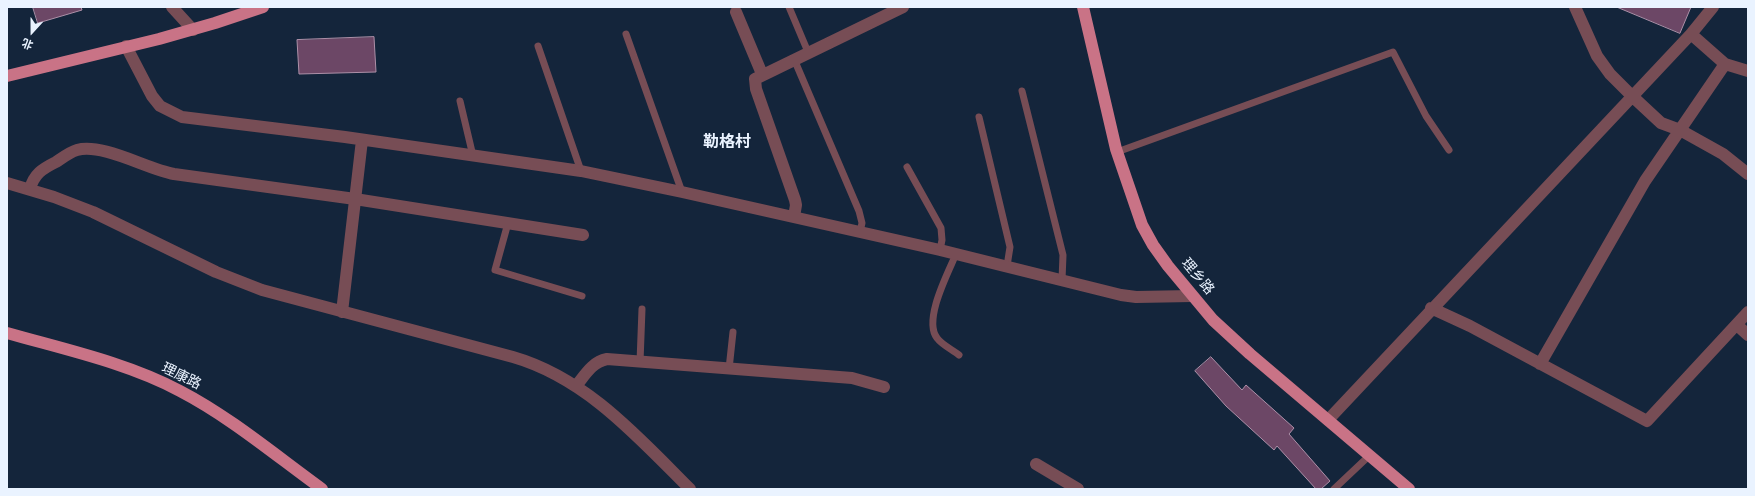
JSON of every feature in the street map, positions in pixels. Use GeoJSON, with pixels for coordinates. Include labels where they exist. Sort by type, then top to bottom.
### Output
{"type":"FeatureCollection","features":[{"type":"Feature","properties":{"kind":"main road"},"geometry":{"type":"LineString","coordinates":[[7,76],[193,30],[263,7]]}},
{"type":"Feature","properties":{"kind":"main road","name":"理乡路"},"geometry":{"type":"LineString","coordinates":[[1083,7],[1117,152],[1142,225],[1168,266],[1213,320],[1250,354],[1409,489]]}},
{"type":"Feature","properties":{"kind":"main road","name":"理康路"},"geometry":{"type":"LineString","coordinates":[[7,333],[107,362],[179,390],[223,417],[322,489]]}},
{"type":"Feature","properties":{"kind":"street"},"geometry":{"type":"LineString","coordinates":[[172,7],[193,30]]}},
{"type":"Feature","properties":{"kind":"street"},"geometry":{"type":"LineString","coordinates":[[1575,7],[1597,56],[1610,74],[1632,96],[1661,123],[1680,130],[1723,154],[1748,174]]}},
{"type":"Feature","properties":{"kind":"street"},"geometry":{"type":"LineString","coordinates":[[1328,420],[1431,308],[1691,34],[1713,7]]}},
{"type":"Feature","properties":{"kind":"street"},"geometry":{"type":"LineString","coordinates":[[794,217],[796,205],[755,85],[755,79],[762,74],[895,9]]}},
{"type":"Feature","properties":{"kind":"street"},"geometry":{"type":"LineString","coordinates":[[736,12],[762,74]]}},
{"type":"Feature","properties":{"kind":"street"},"geometry":{"type":"LineString","coordinates":[[1691,34],[1725,64],[1748,72]]}},
{"type":"Feature","properties":{"kind":"street"},"geometry":{"type":"LineString","coordinates":[[126,46],[152,96],[160,106],[171,113],[182,117],[362,140],[581,171],[940,250],[1136,298],[1192,296]]}},
{"type":"Feature","properties":{"kind":"street"},"geometry":{"type":"LineString","coordinates":[[1540,364],[1645,182],[1725,64]]}},
{"type":"Feature","properties":{"kind":"street"},"geometry":{"type":"LineString","coordinates":[[342,312],[362,140]]}},
{"type":"Feature","properties":{"kind":"street"},"geometry":{"type":"LineString","coordinates":[[30,189],[32,179],[43,168],[77,150],[92,149],[108,152],[159,171],[174,174],[355,199],[583,235]]}},
{"type":"Feature","properties":{"kind":"street"},"geometry":{"type":"LineString","coordinates":[[7,183],[30,189],[93,212],[235,280],[262,290],[528,362],[576,386],[609,411],[690,489]]}},
{"type":"Feature","properties":{"kind":"street"},"geometry":{"type":"LineString","coordinates":[[1431,308],[1470,326],[1647,421],[1738,325],[1748,312]]}},
{"type":"Feature","properties":{"kind":"street"},"geometry":{"type":"LineString","coordinates":[[1738,325],[1748,335]]}},
{"type":"Feature","properties":{"kind":"street"},"geometry":{"type":"LineString","coordinates":[[576,386],[592,366],[599,361],[607,359],[852,378],[884,387]]}},
{"type":"Feature","properties":{"kind":"street"},"geometry":{"type":"LineString","coordinates":[[1036,464],[1078,489]]}},
{"type":"Feature","properties":{"kind":"lane"},"geometry":{"type":"LineString","coordinates":[[789,7],[808,52]]}},
{"type":"Feature","properties":{"kind":"lane"},"geometry":{"type":"LineString","coordinates":[[626,34],[682,192]]}},
{"type":"Feature","properties":{"kind":"lane"},"geometry":{"type":"LineString","coordinates":[[538,46],[581,171]]}},
{"type":"Feature","properties":{"kind":"lane"},"geometry":{"type":"LineString","coordinates":[[1117,152],[1393,52],[1426,116],[1449,150]]}},
{"type":"Feature","properties":{"kind":"lane"},"geometry":{"type":"LineString","coordinates":[[794,59],[859,211],[862,223],[860,232]]}},
{"type":"Feature","properties":{"kind":"lane"},"geometry":{"type":"LineString","coordinates":[[1022,91],[1063,255],[1062,280]]}},
{"type":"Feature","properties":{"kind":"lane"},"geometry":{"type":"LineString","coordinates":[[460,101],[473,156]]}},
{"type":"Feature","properties":{"kind":"lane"},"geometry":{"type":"LineString","coordinates":[[979,117],[1010,247],[1008,266]]}},
{"type":"Feature","properties":{"kind":"lane"},"geometry":{"type":"LineString","coordinates":[[907,167],[941,228],[942,240],[940,250]]}},
{"type":"Feature","properties":{"kind":"lane"},"geometry":{"type":"LineString","coordinates":[[508,223],[495,270],[582,296]]}},
{"type":"Feature","properties":{"kind":"lane"},"geometry":{"type":"LineString","coordinates":[[956,254],[935,309],[932,323],[937,338],[959,355]]}},
{"type":"Feature","properties":{"kind":"lane"},"geometry":{"type":"LineString","coordinates":[[640,362],[642,309]]}},
{"type":"Feature","properties":{"kind":"lane"},"geometry":{"type":"LineString","coordinates":[[729,369],[733,332]]}},
{"type":"Feature","properties":{"kind":"lane"},"geometry":{"type":"LineString","coordinates":[[1334,489],[1370,455]]}},
{"type":"Feature","properties":{"kind":"building"},"geometry":{"type":"Polygon","coordinates":[[[33,7],[81,7],[82,10],[38,23],[33,7]]]}},
{"type":"Feature","properties":{"kind":"building"},"geometry":{"type":"Polygon","coordinates":[[[1617,7],[1691,7],[1680,33],[1617,7]]]}},
{"type":"Feature","properties":{"kind":"building"},"geometry":{"type":"Polygon","coordinates":[[[374,37],[376,72],[299,74],[297,40],[374,37]]]}},
{"type":"Feature","properties":{"kind":"building"},"geometry":{"type":"Polygon","coordinates":[[[1211,357],[1242,390],[1246,385],[1294,428],[1289,434],[1330,481],[1321,489],[1316,489],[1277,446],[1274,450],[1226,406],[1195,371],[1211,357]]]}},
{"type":"Feature","properties":{"kind":"district","name":"勒格村"},"geometry":{"type":"Point","coordinates":[727,143]}}]}
